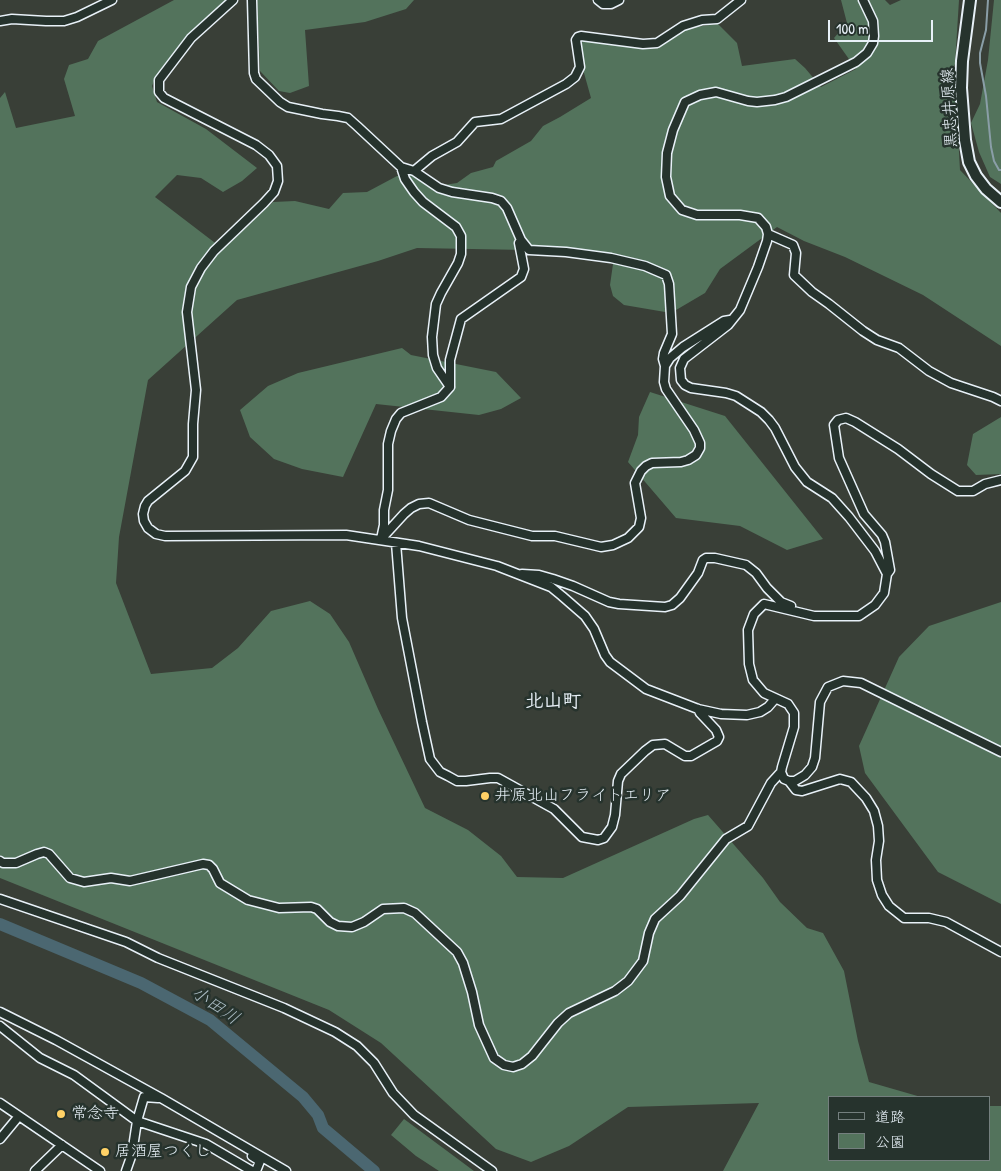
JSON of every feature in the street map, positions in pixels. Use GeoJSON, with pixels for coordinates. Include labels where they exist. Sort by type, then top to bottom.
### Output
{"type":"FeatureCollection","features":[{"type":"Feature","properties":{"kind":"main road","name":"黒忠井原線"},"geometry":{"type":"LineString","coordinates":[[970,0],[962,60],[961,88],[965,140],[969,162],[976,176],[986,190],[1001,202]]}},
{"type":"Feature","properties":{"kind":"street"},"geometry":{"type":"LineString","coordinates":[[0,21],[12,19],[46,22],[64,21],[112,0]]}},
{"type":"Feature","properties":{"kind":"street"},"geometry":{"type":"LineString","coordinates":[[233,0],[191,38],[159,80],[159,92],[164,98],[256,145],[269,155],[277,166],[278,181],[274,192],[214,251],[194,278],[188,298],[187,312],[196,390],[192,424],[193,457],[186,471],[148,501],[143,514],[148,528],[156,534],[165,536],[346,535],[419,546],[497,566],[551,587],[585,616],[594,629],[610,662],[646,688],[698,709],[721,714],[747,715],[760,712],[775,699]]}},
{"type":"Feature","properties":{"kind":"street"},"geometry":{"type":"LineString","coordinates":[[252,0],[254,73],[256,79],[280,102],[288,107],[348,118],[401,167],[405,179],[414,192],[423,202],[456,227],[461,236],[461,254],[458,263],[436,304],[432,337],[433,355],[437,368],[450,387]]}},
{"type":"Feature","properties":{"kind":"street"},"geometry":{"type":"LineString","coordinates":[[598,0],[603,4],[611,4],[619,0]]}},
{"type":"Feature","properties":{"kind":"street"},"geometry":{"type":"LineString","coordinates":[[414,170],[432,156],[457,142],[475,122],[501,119],[575,77],[580,67],[576,40],[578,37],[643,44],[657,43],[683,26],[702,20],[718,19],[741,0]]}},
{"type":"Feature","properties":{"kind":"street"},"geometry":{"type":"LineString","coordinates":[[863,0],[873,22],[873,43],[867,53],[856,62],[775,100],[748,101],[716,92],[700,94],[685,102],[672,130],[666,170],[667,184],[672,201],[682,210],[698,216],[740,215],[758,218],[766,227],[768,234],[758,267],[740,310],[732,320],[684,359],[680,368],[681,380],[691,388],[726,392],[736,396],[765,416],[775,428],[795,467],[807,482],[832,498],[849,517],[875,551],[887,574]]}},
{"type":"Feature","properties":{"kind":"street"},"geometry":{"type":"LineString","coordinates":[[380,539],[411,508],[429,503],[469,520],[532,536],[555,536],[601,547],[613,546],[628,538],[639,526],[641,518],[635,483],[641,471],[652,463],[688,460],[696,455],[700,448],[700,443],[694,430],[666,389],[664,382],[665,366],[663,359],[672,334],[666,275],[645,266],[611,258],[566,252],[529,250],[521,240],[507,208],[501,201],[439,188],[414,170],[401,167]]}},
{"type":"Feature","properties":{"kind":"street"},"geometry":{"type":"LineString","coordinates":[[768,234],[793,245],[796,253],[794,274],[812,292],[863,331],[877,340],[899,348],[929,371],[951,383],[1001,401]]}},
{"type":"Feature","properties":{"kind":"street"},"geometry":{"type":"LineString","coordinates":[[380,539],[384,526],[384,510],[388,490],[387,452],[391,430],[401,414],[441,397],[450,387],[450,360],[461,319],[521,277],[524,269],[519,243],[521,240]]}},
{"type":"Feature","properties":{"kind":"street"},"geometry":{"type":"LineString","coordinates":[[665,366],[670,358],[684,347],[724,321],[732,320]]}},
{"type":"Feature","properties":{"kind":"street"},"geometry":{"type":"LineString","coordinates":[[1001,480],[984,484],[972,491],[958,491],[931,474],[898,449],[851,420],[842,419],[835,422],[834,429],[839,458],[856,492],[864,514],[882,534],[885,542],[890,570],[887,574],[881,598],[859,616],[802,614],[764,604],[754,614],[748,630],[750,673],[758,688],[775,699],[788,704],[794,713],[782,772],[784,779],[789,781],[796,790],[802,791],[840,779],[851,782],[866,798],[874,811],[879,840],[876,860],[877,880],[882,895],[889,906],[904,918],[929,918],[946,922],[1001,952]]}},
{"type":"Feature","properties":{"kind":"street"},"geometry":{"type":"LineString","coordinates":[[396,543],[402,618],[430,759],[434,766],[457,781],[498,778],[554,809],[582,837],[598,840],[604,838],[612,827],[618,781],[621,774],[645,751],[654,745],[665,744],[685,756],[692,756],[717,741],[716,730],[698,709]]}},
{"type":"Feature","properties":{"kind":"street"},"geometry":{"type":"LineString","coordinates":[[520,575],[525,573],[553,579],[614,603],[666,607],[672,605],[680,598],[698,573],[703,560],[706,558],[724,559],[746,565],[756,572],[780,602],[801,610],[802,614]]}},
{"type":"Feature","properties":{"kind":"street"},"geometry":{"type":"LineString","coordinates":[[789,781],[795,781],[805,775],[812,767],[815,758],[820,702],[828,687],[843,681],[861,683],[1001,752]]}},
{"type":"Feature","properties":{"kind":"street"},"geometry":{"type":"LineString","coordinates":[[0,861],[3,863],[16,863],[44,852],[49,854],[70,878],[84,882],[111,878],[130,881],[203,864],[209,865],[220,883],[248,900],[279,908],[311,907],[318,910],[330,922],[338,926],[352,927],[364,922],[383,908],[404,908],[415,913],[457,952],[463,962],[479,1024],[491,1052],[494,1058],[504,1065],[513,1067],[522,1064],[532,1056],[558,1023],[569,1013],[615,991],[628,981],[642,961],[654,919],[680,896],[726,839],[748,826],[771,783],[782,772]]}},
{"type":"Feature","properties":{"kind":"street"},"geometry":{"type":"LineString","coordinates":[[0,899],[126,942],[158,958],[284,1008],[335,1032],[357,1046],[393,1093],[414,1115],[492,1171]]}},
{"type":"Feature","properties":{"kind":"street"},"geometry":{"type":"LineString","coordinates":[[0,1012],[56,1040],[161,1098],[286,1171]]}},
{"type":"Feature","properties":{"kind":"street"},"geometry":{"type":"LineString","coordinates":[[0,1026],[40,1058],[74,1075],[137,1121],[206,1144],[254,1171],[260,1161],[233,1144],[230,1137]]}},
{"type":"Feature","properties":{"kind":"street"},"geometry":{"type":"LineString","coordinates":[[126,1171],[132,1154],[137,1121],[144,1097],[161,1098]]}},
{"type":"Feature","properties":{"kind":"street"},"geometry":{"type":"LineString","coordinates":[[0,1103],[100,1171]]}},
{"type":"Feature","properties":{"kind":"street"},"geometry":{"type":"LineString","coordinates":[[0,1139],[20,1116]]}},
{"type":"Feature","properties":{"kind":"street"},"geometry":{"type":"LineString","coordinates":[[35,1171],[62,1145]]}},
{"type":"Feature","properties":{"kind":"green space"},"geometry":{"type":"Polygon","coordinates":[[[174,0],[228,0],[189,35],[155,79],[152,86],[157,102],[206,129],[257,168],[242,181],[223,192],[201,178],[177,175],[155,197],[223,249],[273,202],[295,201],[329,209],[343,193],[367,192],[397,176],[410,173],[431,187],[457,183],[471,173],[493,167],[496,161],[531,141],[543,126],[591,98],[584,73],[581,45],[583,41],[623,46],[657,47],[687,28],[718,24],[737,43],[742,66],[795,59],[821,87],[856,69],[834,38],[847,23],[841,0],[885,0],[890,5],[901,0],[959,0],[955,64],[942,85],[956,99],[960,170],[1001,213],[1001,346],[923,295],[845,257],[804,241],[777,227],[720,269],[705,293],[671,313],[624,305],[613,296],[610,285],[614,257],[580,251],[417,248],[378,261],[237,300],[148,380],[119,537],[116,583],[151,674],[212,668],[238,648],[271,611],[310,601],[330,614],[349,642],[378,709],[425,808],[468,830],[501,856],[517,877],[563,878],[694,819],[708,815],[763,878],[780,902],[807,928],[823,933],[844,971],[858,1041],[869,1082],[918,1096],[828,1096],[828,1161],[991,1161],[991,1106],[1001,1106],[1001,1171],[723,1171],[759,1103],[628,1107],[569,1146],[531,1162],[496,1149],[381,1043],[329,1010],[0,878],[0,98],[5,92],[16,128],[75,116],[64,79],[69,65],[88,59],[98,41],[174,0]]]}},
{"type":"Feature","properties":{"kind":"green space"},"geometry":{"type":"Polygon","coordinates":[[[257,0],[414,0],[406,9],[365,22],[305,30],[309,86],[290,93],[279,91],[260,71],[257,0]]]}},
{"type":"Feature","properties":{"kind":"green space"},"geometry":{"type":"Polygon","coordinates":[[[994,0],[1001,0],[1001,184],[990,177],[979,152],[971,123],[980,104],[988,60],[994,0]]]}},
{"type":"Feature","properties":{"kind":"green space"},"geometry":{"type":"Polygon","coordinates":[[[402,348],[411,355],[496,372],[521,398],[501,409],[479,415],[376,404],[343,477],[302,469],[274,459],[250,437],[240,410],[268,386],[298,373],[402,348]]]}},
{"type":"Feature","properties":{"kind":"green space"},"geometry":{"type":"Polygon","coordinates":[[[650,392],[725,416],[823,539],[787,550],[740,526],[676,518],[628,462],[638,435],[639,417],[650,392]]]}},
{"type":"Feature","properties":{"kind":"green space"},"geometry":{"type":"Polygon","coordinates":[[[1001,417],[1001,474],[976,475],[967,465],[973,434],[1001,417]]]}},
{"type":"Feature","properties":{"kind":"green space"},"geometry":{"type":"Polygon","coordinates":[[[1001,602],[1001,904],[938,872],[865,773],[859,746],[899,657],[929,626],[1001,602]]]}},
{"type":"Feature","properties":{"kind":"green space"},"geometry":{"type":"Polygon","coordinates":[[[404,1119],[474,1171],[439,1171],[416,1156],[391,1135],[404,1119]]]}},
{"type":"Feature","properties":{"kind":"waterway"},"geometry":{"type":"LineString","coordinates":[[988,0],[986,30],[980,53],[980,63],[986,96],[991,147],[994,161],[999,170],[1001,170]]}},
{"type":"Feature","properties":{"kind":"waterway","name":"小田川"},"geometry":{"type":"LineString","coordinates":[[0,924],[141,983],[210,1020],[303,1097],[318,1115],[323,1128],[374,1171]]}},
{"type":"Feature","properties":{"kind":"place","name":"井原北山フライトエリア"},"geometry":{"type":"Point","coordinates":[485,796]}},
{"type":"Feature","properties":{"kind":"place","name":"常念寺"},"geometry":{"type":"Point","coordinates":[61,1114]}},
{"type":"Feature","properties":{"kind":"place","name":"居酒屋つくし"},"geometry":{"type":"Point","coordinates":[105,1152]}},
{"type":"Feature","properties":{"kind":"district","name":"北山町"},"geometry":{"type":"Point","coordinates":[553,702]}}]}
